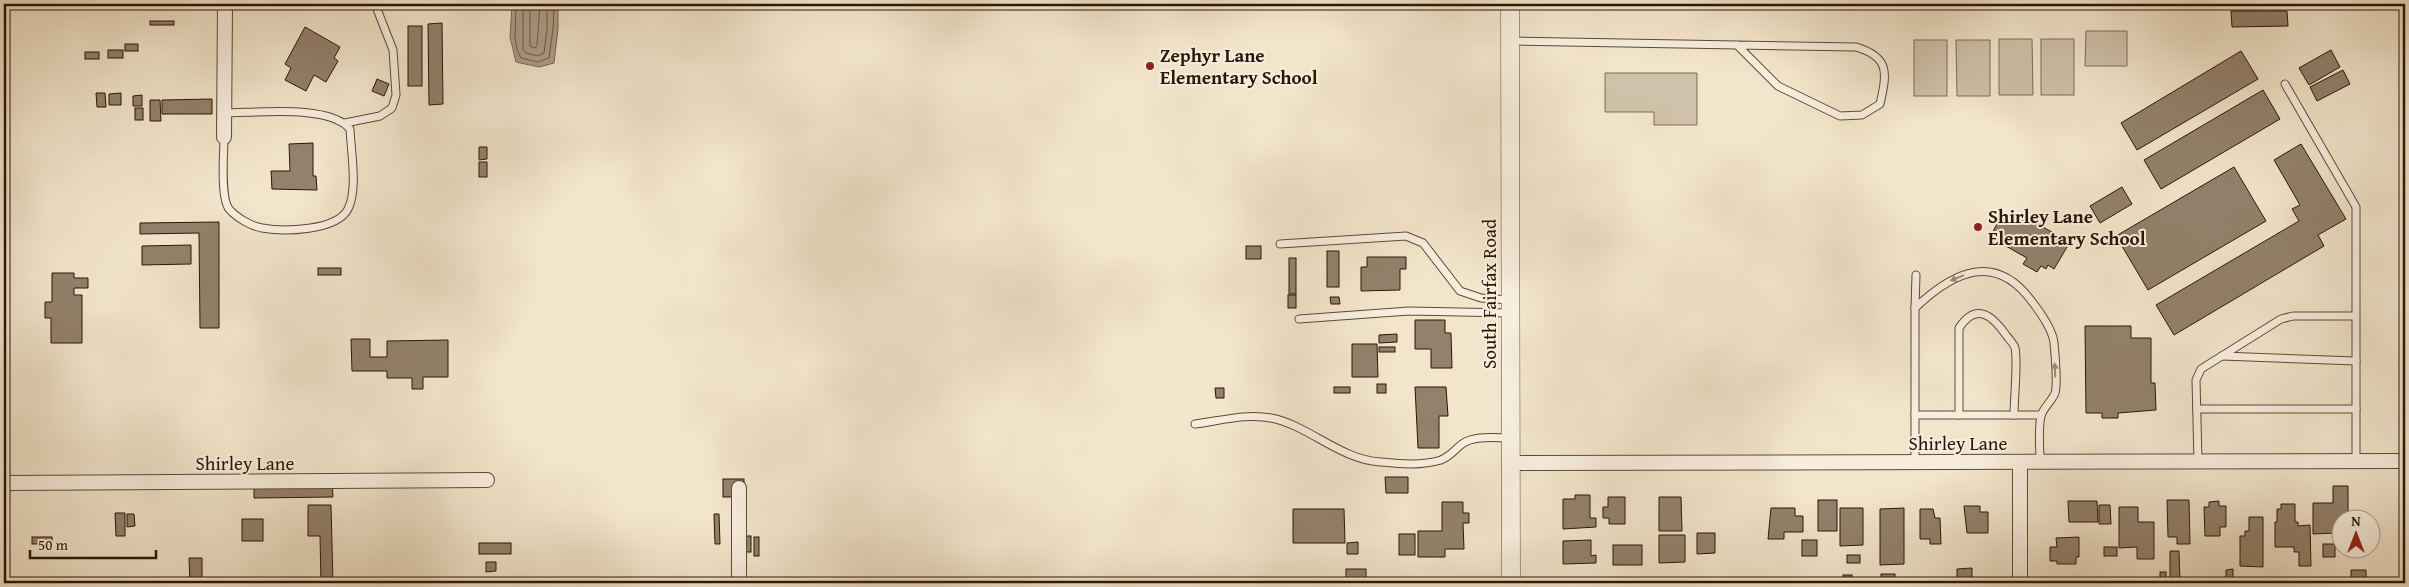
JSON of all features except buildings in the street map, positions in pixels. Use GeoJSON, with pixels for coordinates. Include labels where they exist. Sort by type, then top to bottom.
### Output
{"type":"FeatureCollection","features":[{"type":"Feature","properties":{"kind":"street"},"geometry":{"type":"LineString","coordinates":[[224,137],[225,4]]}},
{"type":"Feature","properties":{"kind":"street","name":"South Fairfax Road"},"geometry":{"type":"LineString","coordinates":[[1510,4],[1511,583]]}},
{"type":"Feature","properties":{"kind":"street","name":"Shirley Lane"},"geometry":{"type":"LineString","coordinates":[[1511,463],[2405,461]]}},
{"type":"Feature","properties":{"kind":"street"},"geometry":{"type":"LineString","coordinates":[[2020,462],[2020,583]]}},
{"type":"Feature","properties":{"kind":"street","name":"Shirley Lane"},"geometry":{"type":"LineString","coordinates":[[4,483],[487,480]]}},
{"type":"Feature","properties":{"kind":"street"},"geometry":{"type":"LineString","coordinates":[[739,488],[739,583]]}},
{"type":"Feature","properties":{"kind":"lane"},"geometry":{"type":"LineString","coordinates":[[345,123],[380,116],[392,108],[396,95],[393,50],[374,4]]}},
{"type":"Feature","properties":{"kind":"lane"},"geometry":{"type":"LineString","coordinates":[[1510,41],[1856,47],[1872,52],[1882,62],[1885,84],[1880,104],[1862,115],[1840,116],[1778,86],[1738,45]]}},
{"type":"Feature","properties":{"kind":"lane"},"geometry":{"type":"LineString","coordinates":[[2285,84],[2356,207],[2356,461]]}},
{"type":"Feature","properties":{"kind":"lane"},"geometry":{"type":"LineString","coordinates":[[224,113],[303,113],[333,118],[345,123],[350,129],[353,198],[347,212],[330,222],[309,228],[283,230],[261,228],[249,223],[228,207],[224,197],[224,137]]}},
{"type":"Feature","properties":{"kind":"lane"},"geometry":{"type":"LineString","coordinates":[[1280,244],[1406,236],[1424,243],[1460,291],[1510,307]]}},
{"type":"Feature","properties":{"kind":"lane"},"geometry":{"type":"LineString","coordinates":[[1915,308],[1933,290],[1954,278],[1973,272],[1991,272],[2005,276],[2022,287],[2037,308],[2054,340],[2056,391],[2041,415],[2040,462]]}},
{"type":"Feature","properties":{"kind":"lane"},"geometry":{"type":"LineString","coordinates":[[1914,462],[1916,275]]}},
{"type":"Feature","properties":{"kind":"lane"},"geometry":{"type":"LineString","coordinates":[[1299,319],[1409,311],[1510,307]]}},
{"type":"Feature","properties":{"kind":"lane"},"geometry":{"type":"LineString","coordinates":[[1959,415],[1959,328],[1966,317],[1976,314],[1986,314],[1997,322],[2015,348],[2014,415]]}},
{"type":"Feature","properties":{"kind":"lane"},"geometry":{"type":"LineString","coordinates":[[2198,461],[2197,374],[2201,369],[2281,319],[2293,316],[2356,316]]}},
{"type":"Feature","properties":{"kind":"lane"},"geometry":{"type":"LineString","coordinates":[[2222,356],[2356,361]]}},
{"type":"Feature","properties":{"kind":"lane"},"geometry":{"type":"LineString","coordinates":[[2197,409],[2356,409]]}},
{"type":"Feature","properties":{"kind":"lane"},"geometry":{"type":"LineString","coordinates":[[1915,414],[2041,415]]}},
{"type":"Feature","properties":{"kind":"lane"},"geometry":{"type":"LineString","coordinates":[[1195,424],[1254,417],[1271,418],[1286,423],[1336,449],[1377,462],[1413,464],[1450,456],[1461,444],[1471,440],[1511,438]]}},
{"type":"Feature","properties":{"kind":"shaded area"},"geometry":{"type":"Polygon","coordinates":[[[2086,31],[2127,31],[2127,66],[2085,66],[2086,31]]]}},
{"type":"Feature","properties":{"kind":"shaded area"},"geometry":{"type":"Polygon","coordinates":[[[1999,39],[2032,39],[2033,95],[1999,95],[1999,39]]]}},
{"type":"Feature","properties":{"kind":"shaded area"},"geometry":{"type":"Polygon","coordinates":[[[2041,39],[2074,39],[2074,95],[2041,95],[2041,39]]]}},
{"type":"Feature","properties":{"kind":"shaded area"},"geometry":{"type":"Polygon","coordinates":[[[1914,40],[1947,40],[1947,96],[1914,96],[1914,40]]]}},
{"type":"Feature","properties":{"kind":"shaded area"},"geometry":{"type":"Polygon","coordinates":[[[1956,40],[1990,40],[1990,96],[1957,96],[1956,40]]]}},
{"type":"Feature","properties":{"kind":"shaded area"},"geometry":{"type":"Polygon","coordinates":[[[1605,73],[1697,73],[1697,125],[1654,125],[1654,112],[1605,112],[1605,73]]]}},
{"type":"Feature","properties":{"kind":"water"},"geometry":{"type":"Polygon","coordinates":[[[512,4],[558,4],[558,29],[554,63],[539,67],[516,62],[510,37],[512,4]]]}},
{"type":"Feature","properties":{"kind":"place","name":"Zephyr Lane Elementary School"},"geometry":{"type":"Point","coordinates":[1150,66]}},
{"type":"Feature","properties":{"kind":"place","name":"Shirley Lane Elementary School"},"geometry":{"type":"Point","coordinates":[1978,227]}}]}
